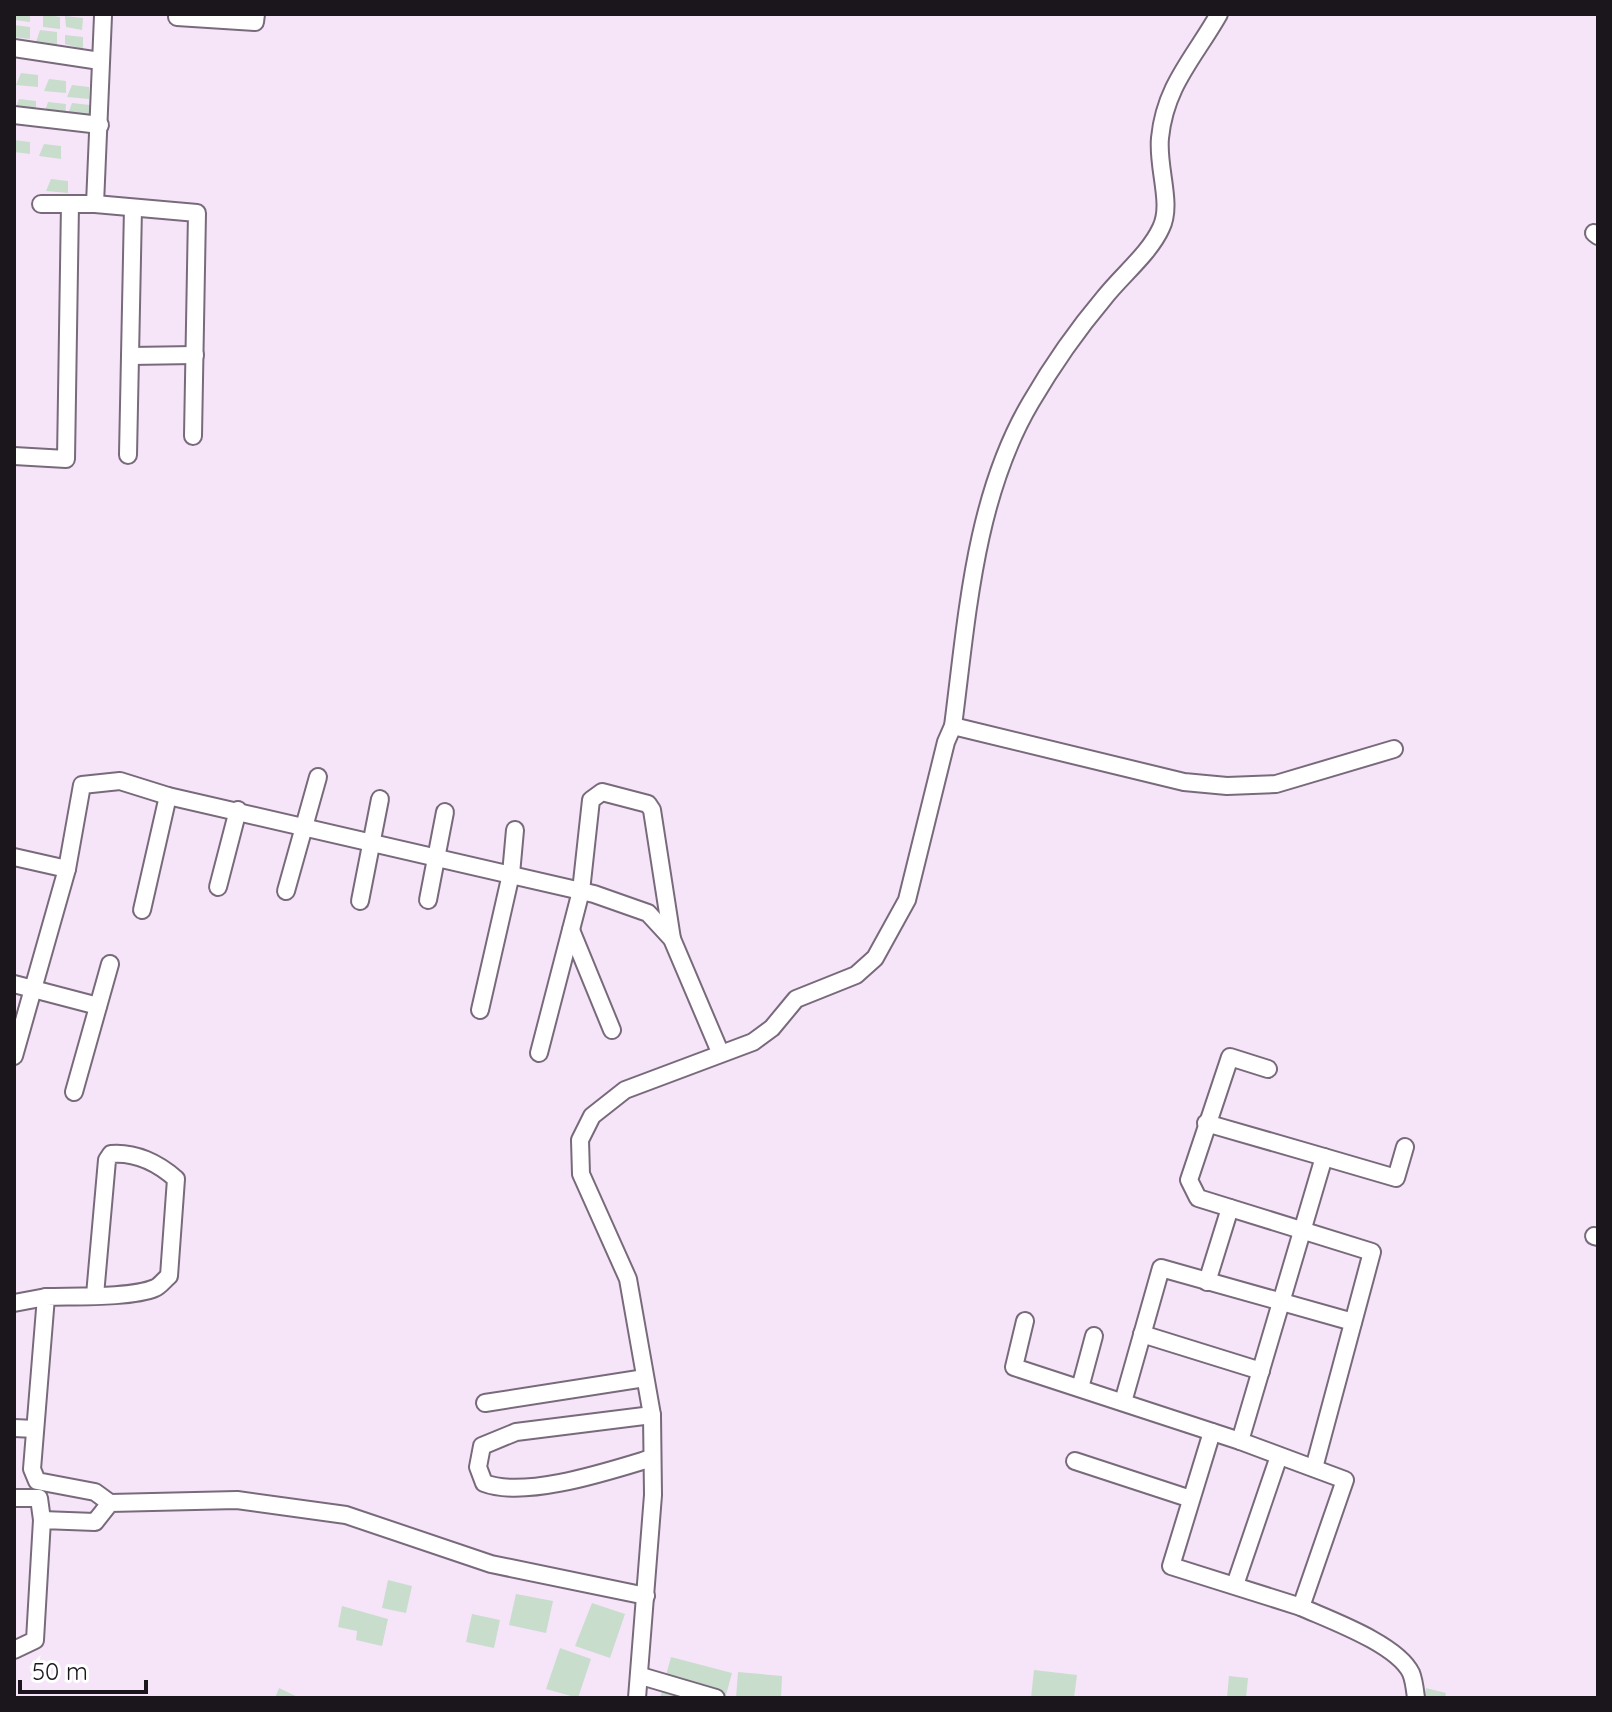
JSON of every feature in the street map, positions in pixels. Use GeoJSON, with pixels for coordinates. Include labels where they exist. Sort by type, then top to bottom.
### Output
{"type":"FeatureCollection","features":[{"type":"Feature","properties":{"kind":"street"},"geometry":{"type":"LineString","coordinates":[[177,17],[255,22],[256,14]]}},
{"type":"Feature","properties":{"kind":"street"},"geometry":{"type":"LineString","coordinates":[[637,1698],[653,1495],[652,1415],[628,1279],[581,1174],[578,1149],[592,1116],[625,1090],[753,1042],[772,1028],[796,999],[856,975],[875,958],[907,900],[946,742],[953,726],[972,582],[992,497],[1002,469],[1030,404],[1082,324],[1161,229],[1167,204],[1160,175],[1160,139],[1171,88],[1219,14]]}},
{"type":"Feature","properties":{"kind":"street"},"geometry":{"type":"LineString","coordinates":[[95,204],[103,16]]}},
{"type":"Feature","properties":{"kind":"street"},"geometry":{"type":"LineString","coordinates":[[14,48],[100,61]]}},
{"type":"Feature","properties":{"kind":"street"},"geometry":{"type":"LineString","coordinates":[[14,115],[100,125]]}},
{"type":"Feature","properties":{"kind":"street"},"geometry":{"type":"LineString","coordinates":[[41,204],[95,204],[197,213],[193,436]]}},
{"type":"Feature","properties":{"kind":"street"},"geometry":{"type":"LineString","coordinates":[[14,456],[66,459],[70,204]]}},
{"type":"Feature","properties":{"kind":"street"},"geometry":{"type":"LineString","coordinates":[[128,455],[133,208]]}},
{"type":"Feature","properties":{"kind":"street"},"geometry":{"type":"LineString","coordinates":[[130,356],[195,355]]}},
{"type":"Feature","properties":{"kind":"street"},"geometry":{"type":"LineString","coordinates":[[953,726],[1184,782],[1227,786],[1276,784],[1394,749]]}},
{"type":"Feature","properties":{"kind":"street"},"geometry":{"type":"LineString","coordinates":[[286,891],[318,777]]}},
{"type":"Feature","properties":{"kind":"street"},"geometry":{"type":"LineString","coordinates":[[14,1056],[67,869],[82,785],[120,781],[168,796],[371,840],[581,891],[648,913],[672,939]]}},
{"type":"Feature","properties":{"kind":"street"},"geometry":{"type":"LineString","coordinates":[[539,1053],[581,891],[591,800],[602,792],[648,804],[652,810],[672,939],[720,1052]]}},
{"type":"Feature","properties":{"kind":"street"},"geometry":{"type":"LineString","coordinates":[[142,910],[168,796]]}},
{"type":"Feature","properties":{"kind":"street"},"geometry":{"type":"LineString","coordinates":[[360,901],[380,799]]}},
{"type":"Feature","properties":{"kind":"street"},"geometry":{"type":"LineString","coordinates":[[218,887],[238,810]]}},
{"type":"Feature","properties":{"kind":"street"},"geometry":{"type":"LineString","coordinates":[[428,900],[445,812]]}},
{"type":"Feature","properties":{"kind":"street"},"geometry":{"type":"LineString","coordinates":[[480,1010],[511,874],[515,830]]}},
{"type":"Feature","properties":{"kind":"street"},"geometry":{"type":"LineString","coordinates":[[14,857],[67,869]]}},
{"type":"Feature","properties":{"kind":"street"},"geometry":{"type":"LineString","coordinates":[[571,930],[612,1030]]}},
{"type":"Feature","properties":{"kind":"street"},"geometry":{"type":"LineString","coordinates":[[74,1092],[110,964]]}},
{"type":"Feature","properties":{"kind":"street"},"geometry":{"type":"LineString","coordinates":[[14,984],[98,1006]]}},
{"type":"Feature","properties":{"kind":"street"},"geometry":{"type":"LineString","coordinates":[[1268,1069],[1230,1057],[1189,1180],[1198,1198],[1372,1252],[1314,1468]]}},
{"type":"Feature","properties":{"kind":"street"},"geometry":{"type":"LineString","coordinates":[[1206,1123],[1396,1178],[1405,1147]]}},
{"type":"Feature","properties":{"kind":"street"},"geometry":{"type":"LineString","coordinates":[[14,1303],[46,1297],[95,1295],[156,1288],[169,1276],[176,1179],[164,1169],[131,1154],[111,1154],[107,1160],[95,1295]]}},
{"type":"Feature","properties":{"kind":"street"},"geometry":{"type":"LineString","coordinates":[[1240,1441],[1324,1157]]}},
{"type":"Feature","properties":{"kind":"street"},"geometry":{"type":"LineString","coordinates":[[1207,1282],[1230,1208]]}},
{"type":"Feature","properties":{"kind":"street"},"geometry":{"type":"LineString","coordinates":[[1123,1402],[1161,1268],[1280,1304],[1353,1322]]}},
{"type":"Feature","properties":{"kind":"street"},"geometry":{"type":"LineString","coordinates":[[14,1650],[35,1640],[42,1520],[37,1481],[32,1469],[46,1297]]}},
{"type":"Feature","properties":{"kind":"street"},"geometry":{"type":"LineString","coordinates":[[1025,1321],[1014,1367],[1240,1441],[1345,1480],[1301,1607]]}},
{"type":"Feature","properties":{"kind":"street"},"geometry":{"type":"LineString","coordinates":[[1142,1334],[1261,1371]]}},
{"type":"Feature","properties":{"kind":"street"},"geometry":{"type":"LineString","coordinates":[[1080,1388],[1094,1336]]}},
{"type":"Feature","properties":{"kind":"street"},"geometry":{"type":"LineString","coordinates":[[485,1403],[645,1378]]}},
{"type":"Feature","properties":{"kind":"street"},"geometry":{"type":"LineString","coordinates":[[652,1415],[516,1432],[482,1446],[478,1467],[484,1483],[500,1488],[526,1489],[608,1472],[652,1458]]}},
{"type":"Feature","properties":{"kind":"street"},"geometry":{"type":"LineString","coordinates":[[14,1428],[35,1429]]}},
{"type":"Feature","properties":{"kind":"street"},"geometry":{"type":"LineString","coordinates":[[1212,1432],[1171,1566],[1301,1607],[1379,1644],[1410,1670],[1416,1698]]}},
{"type":"Feature","properties":{"kind":"street"},"geometry":{"type":"LineString","coordinates":[[1235,1585],[1279,1456]]}},
{"type":"Feature","properties":{"kind":"street"},"geometry":{"type":"LineString","coordinates":[[1075,1461],[1191,1499]]}},
{"type":"Feature","properties":{"kind":"street"},"geometry":{"type":"LineString","coordinates":[[37,1481],[95,1492],[110,1503],[237,1500],[346,1515],[491,1564],[646,1596]]}},
{"type":"Feature","properties":{"kind":"street"},"geometry":{"type":"LineString","coordinates":[[14,1498],[39,1498]]}},
{"type":"Feature","properties":{"kind":"street"},"geometry":{"type":"LineString","coordinates":[[42,1520],[95,1522],[110,1503]]}},
{"type":"Feature","properties":{"kind":"street"},"geometry":{"type":"LineString","coordinates":[[641,1676],[716,1698]]}},
{"type":"Feature","properties":{"kind":"building"},"geometry":{"type":"Polygon","coordinates":[[[14,14],[30,14],[30,22],[14,20],[14,14]]]}},
{"type":"Feature","properties":{"kind":"building"},"geometry":{"type":"Polygon","coordinates":[[[43,14],[60,17],[60,29],[43,27],[43,14]]]}},
{"type":"Feature","properties":{"kind":"building"},"geometry":{"type":"Polygon","coordinates":[[[65,16],[83,18],[82,30],[66,27],[65,16]]]}},
{"type":"Feature","properties":{"kind":"building"},"geometry":{"type":"Polygon","coordinates":[[[14,25],[30,27],[30,39],[14,37],[14,25]]]}},
{"type":"Feature","properties":{"kind":"building"},"geometry":{"type":"Polygon","coordinates":[[[40,30],[57,32],[57,45],[36,42],[40,30]]]}},
{"type":"Feature","properties":{"kind":"building"},"geometry":{"type":"Polygon","coordinates":[[[65,35],[83,37],[83,49],[65,44],[65,35]]]}},
{"type":"Feature","properties":{"kind":"building"},"geometry":{"type":"Polygon","coordinates":[[[21,73],[38,75],[38,87],[16,85],[21,73]]]}},
{"type":"Feature","properties":{"kind":"building"},"geometry":{"type":"Polygon","coordinates":[[[49,79],[66,81],[66,93],[44,91],[49,79]]]}},
{"type":"Feature","properties":{"kind":"building"},"geometry":{"type":"Polygon","coordinates":[[[72,85],[89,87],[89,99],[67,97],[72,85]]]}},
{"type":"Feature","properties":{"kind":"building"},"geometry":{"type":"Polygon","coordinates":[[[19,99],[36,101],[36,113],[15,110],[19,99]]]}},
{"type":"Feature","properties":{"kind":"building"},"geometry":{"type":"Polygon","coordinates":[[[48,102],[66,104],[65,116],[44,114],[48,102]]]}},
{"type":"Feature","properties":{"kind":"building"},"geometry":{"type":"Polygon","coordinates":[[[72,103],[90,105],[90,117],[68,114],[72,103]]]}},
{"type":"Feature","properties":{"kind":"building"},"geometry":{"type":"Polygon","coordinates":[[[14,140],[30,142],[30,154],[14,152],[14,140]]]}},
{"type":"Feature","properties":{"kind":"building"},"geometry":{"type":"Polygon","coordinates":[[[44,144],[61,146],[61,159],[39,156],[44,144]]]}},
{"type":"Feature","properties":{"kind":"building"},"geometry":{"type":"Polygon","coordinates":[[[51,179],[68,181],[68,193],[46,191],[51,179]]]}},
{"type":"Feature","properties":{"kind":"building"},"geometry":{"type":"Polygon","coordinates":[[[388,1580],[412,1586],[406,1613],[382,1608],[388,1580]]]}},
{"type":"Feature","properties":{"kind":"building"},"geometry":{"type":"Polygon","coordinates":[[[516,1594],[553,1601],[546,1633],[509,1625],[516,1594]]]}},
{"type":"Feature","properties":{"kind":"building"},"geometry":{"type":"Polygon","coordinates":[[[592,1603],[625,1614],[610,1658],[575,1646],[592,1603]]]}},
{"type":"Feature","properties":{"kind":"building"},"geometry":{"type":"Polygon","coordinates":[[[342,1606],[388,1619],[382,1646],[356,1640],[357,1631],[338,1627],[342,1606]]]}},
{"type":"Feature","properties":{"kind":"building"},"geometry":{"type":"Polygon","coordinates":[[[472,1614],[500,1620],[494,1648],[466,1642],[472,1614]]]}},
{"type":"Feature","properties":{"kind":"building"},"geometry":{"type":"Polygon","coordinates":[[[560,1648],[591,1659],[578,1698],[546,1689],[560,1648]]]}},
{"type":"Feature","properties":{"kind":"building"},"geometry":{"type":"Polygon","coordinates":[[[671,1657],[732,1673],[726,1695],[665,1679],[671,1657]]]}},
{"type":"Feature","properties":{"kind":"building"},"geometry":{"type":"Polygon","coordinates":[[[1034,1670],[1077,1675],[1074,1698],[1031,1698],[1034,1670]]]}},
{"type":"Feature","properties":{"kind":"building"},"geometry":{"type":"Polygon","coordinates":[[[738,1672],[782,1676],[781,1698],[736,1698],[738,1672]]]}},
{"type":"Feature","properties":{"kind":"building"},"geometry":{"type":"Polygon","coordinates":[[[1229,1676],[1248,1678],[1246,1698],[1227,1698],[1229,1676]]]}},
{"type":"Feature","properties":{"kind":"building"},"geometry":{"type":"Polygon","coordinates":[[[664,1685],[701,1698],[660,1698],[664,1685]]]}},
{"type":"Feature","properties":{"kind":"building"},"geometry":{"type":"Polygon","coordinates":[[[279,1688],[300,1698],[275,1698],[279,1688]]]}},
{"type":"Feature","properties":{"kind":"building"},"geometry":{"type":"Polygon","coordinates":[[[1426,1688],[1446,1693],[1445,1698],[1424,1698],[1426,1688]]]}}]}
